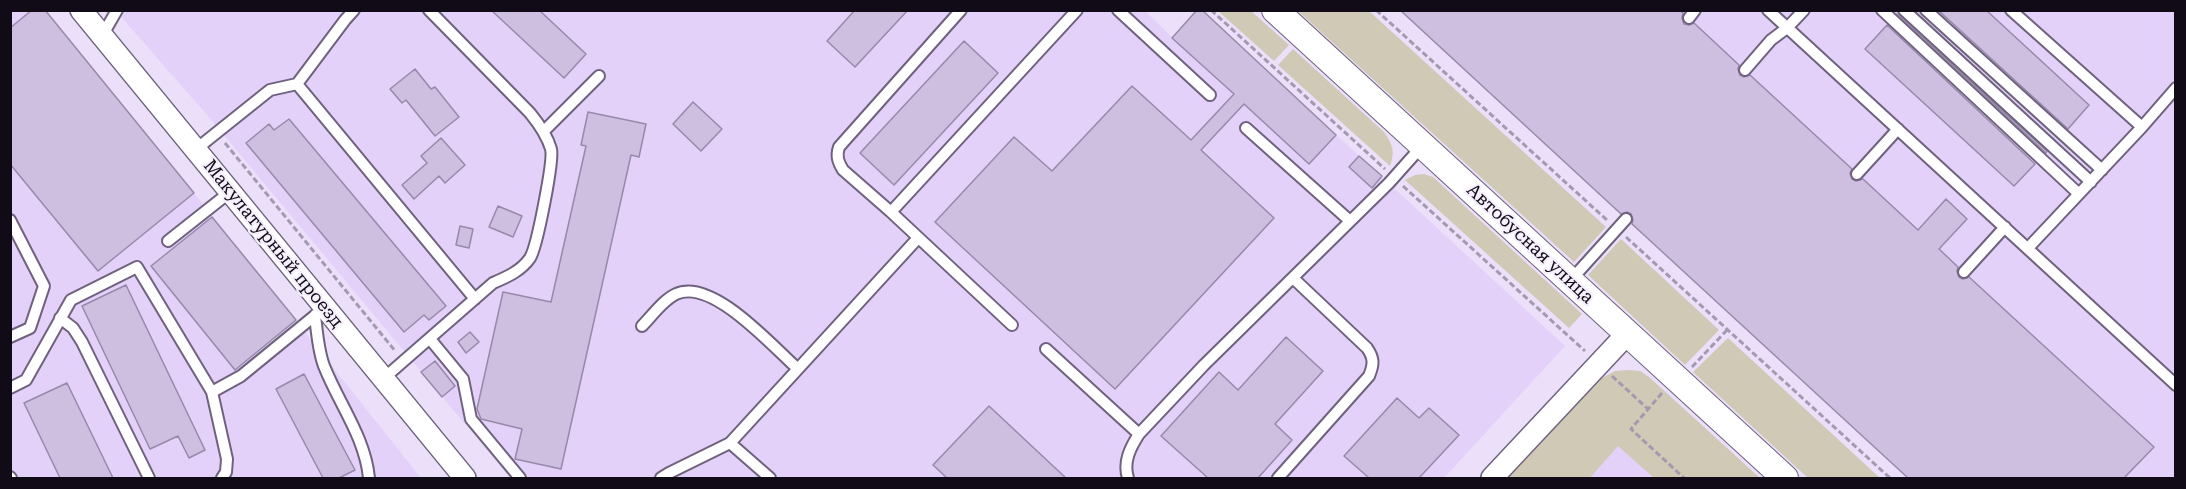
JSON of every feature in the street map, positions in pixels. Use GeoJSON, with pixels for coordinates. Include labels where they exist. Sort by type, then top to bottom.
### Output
{"type":"FeatureCollection","features":[{"type":"Feature","properties":{"kind":"street","name":"Макулатурный проезд"},"geometry":{"type":"LineString","coordinates":[[81,10],[230,192],[320,311],[383,379],[465,478]]}},
{"type":"Feature","properties":{"kind":"street","name":"Автобусная улица"},"geometry":{"type":"LineString","coordinates":[[1275,10],[1785,478]]}},
{"type":"Feature","properties":{"kind":"street"},"geometry":{"type":"LineString","coordinates":[[1492,478],[1627,334]]}},
{"type":"Feature","properties":{"kind":"lane"},"geometry":{"type":"LineString","coordinates":[[102,36],[117,10]]}},
{"type":"Feature","properties":{"kind":"lane"},"geometry":{"type":"LineString","coordinates":[[195,150],[270,90],[297,84],[354,10]]}},
{"type":"Feature","properties":{"kind":"lane"},"geometry":{"type":"LineString","coordinates":[[383,379],[492,283],[515,274],[530,258],[538,239],[552,151],[544,131],[531,113],[429,10]]}},
{"type":"Feature","properties":{"kind":"lane"},"geometry":{"type":"LineString","coordinates":[[961,10],[839,147],[838,162],[843,170],[1012,325]]}},
{"type":"Feature","properties":{"kind":"lane"},"geometry":{"type":"LineString","coordinates":[[891,212],[1077,10]]}},
{"type":"Feature","properties":{"kind":"lane"},"geometry":{"type":"LineString","coordinates":[[1118,10],[1210,95]]}},
{"type":"Feature","properties":{"kind":"lane"},"geometry":{"type":"LineString","coordinates":[[1768,10],[2175,385]]}},
{"type":"Feature","properties":{"kind":"lane"},"geometry":{"type":"LineString","coordinates":[[1744,70],[1771,40],[1787,28],[1804,10]]}},
{"type":"Feature","properties":{"kind":"lane"},"geometry":{"type":"LineString","coordinates":[[1882,10],[2079,194]]}},
{"type":"Feature","properties":{"kind":"lane"},"geometry":{"type":"LineString","coordinates":[[1904,10],[2091,182]]}},
{"type":"Feature","properties":{"kind":"lane"},"geometry":{"type":"LineString","coordinates":[[1926,10],[2102,170]]}},
{"type":"Feature","properties":{"kind":"lane"},"geometry":{"type":"LineString","coordinates":[[2011,10],[2142,127]]}},
{"type":"Feature","properties":{"kind":"lane"},"geometry":{"type":"LineString","coordinates":[[544,131],[599,75]]}},
{"type":"Feature","properties":{"kind":"lane"},"geometry":{"type":"LineString","coordinates":[[297,84],[475,298]]}},
{"type":"Feature","properties":{"kind":"lane"},"geometry":{"type":"LineString","coordinates":[[2028,248],[2142,127],[2175,87]]}},
{"type":"Feature","properties":{"kind":"lane"},"geometry":{"type":"LineString","coordinates":[[1246,128],[1350,221]]}},
{"type":"Feature","properties":{"kind":"lane"},"geometry":{"type":"LineString","coordinates":[[1857,174],[1898,129]]}},
{"type":"Feature","properties":{"kind":"lane"},"geometry":{"type":"LineString","coordinates":[[1128,478],[1125,468],[1139,434],[1204,365],[1394,177],[1422,146]]}},
{"type":"Feature","properties":{"kind":"lane"},"geometry":{"type":"LineString","coordinates":[[168,241],[230,192]]}},
{"type":"Feature","properties":{"kind":"lane"},"geometry":{"type":"LineString","coordinates":[[1569,281],[1626,219]]}},
{"type":"Feature","properties":{"kind":"lane"},"geometry":{"type":"LineString","coordinates":[[10,220],[45,286],[30,328],[10,337]]}},
{"type":"Feature","properties":{"kind":"lane"},"geometry":{"type":"LineString","coordinates":[[1964,272],[2005,227]]}},
{"type":"Feature","properties":{"kind":"lane"},"geometry":{"type":"LineString","coordinates":[[661,478],[730,443],[918,238]]}},
{"type":"Feature","properties":{"kind":"lane"},"geometry":{"type":"LineString","coordinates":[[10,388],[26,380],[71,300],[137,267],[212,392],[227,459],[226,472],[222,478]]}},
{"type":"Feature","properties":{"kind":"lane"},"geometry":{"type":"LineString","coordinates":[[1278,478],[1369,376],[1373,365],[1373,357],[1367,348],[1293,278]]}},
{"type":"Feature","properties":{"kind":"lane"},"geometry":{"type":"LineString","coordinates":[[642,326],[677,294],[687,291],[700,292],[714,297],[731,309],[798,369]]}},
{"type":"Feature","properties":{"kind":"lane"},"geometry":{"type":"LineString","coordinates":[[212,392],[241,376],[320,311]]}},
{"type":"Feature","properties":{"kind":"lane"},"geometry":{"type":"LineString","coordinates":[[320,311],[318,342],[324,364],[362,444],[369,478]]}},
{"type":"Feature","properties":{"kind":"lane"},"geometry":{"type":"LineString","coordinates":[[60,318],[73,328],[82,342],[149,478]]}},
{"type":"Feature","properties":{"kind":"lane"},"geometry":{"type":"LineString","coordinates":[[430,339],[463,379],[471,419],[520,478]]}},
{"type":"Feature","properties":{"kind":"lane"},"geometry":{"type":"LineString","coordinates":[[1046,349],[1139,434]]}},
{"type":"Feature","properties":{"kind":"lane"},"geometry":{"type":"LineString","coordinates":[[730,443],[770,478]]}},
{"type":"Feature","properties":{"kind":"path"},"geometry":{"type":"LineString","coordinates":[[1211,10],[1648,409]]}},
{"type":"Feature","properties":{"kind":"path"},"geometry":{"type":"LineString","coordinates":[[1376,10],[1890,478]]}},
{"type":"Feature","properties":{"kind":"path"},"geometry":{"type":"LineString","coordinates":[[216,133],[392,346],[402,364]]}},
{"type":"Feature","properties":{"kind":"shaded area"},"geometry":{"type":"Polygon","coordinates":[[[1144,10],[1172,37],[1197,11],[1202,11],[1565,346],[1444,478],[510,478],[208,116],[116,11],[1144,10]]]}},
{"type":"Feature","properties":{"kind":"shaded area"},"geometry":{"type":"Polygon","coordinates":[[[10,11],[45,11],[194,193],[421,478],[11,478],[10,11]]]}},
{"type":"Feature","properties":{"kind":"shaded area"},"geometry":{"type":"Polygon","coordinates":[[[1218,11],[1251,11],[1289,45],[1274,61],[1218,11]]]}},
{"type":"Feature","properties":{"kind":"shaded area"},"geometry":{"type":"Polygon","coordinates":[[[1298,11],[1369,11],[1606,227],[1574,262],[1298,11]]]}},
{"type":"Feature","properties":{"kind":"shaded area"},"geometry":{"type":"Polygon","coordinates":[[[1400,11],[2175,11],[2175,478],[1908,478],[1400,11]]]}},
{"type":"Feature","properties":{"kind":"shaded area"},"geometry":{"type":"Polygon","coordinates":[[[1293,49],[1384,132],[1392,149],[1390,166],[1278,65],[1293,49]]]}},
{"type":"Feature","properties":{"kind":"shaded area"},"geometry":{"type":"Polygon","coordinates":[[[1424,174],[1433,177],[1582,314],[1569,328],[1405,180],[1424,174]]]}},
{"type":"Feature","properties":{"kind":"shaded area"},"geometry":{"type":"Polygon","coordinates":[[[1621,239],[1719,330],[1685,365],[1588,275],[1621,239]]]}},
{"type":"Feature","properties":{"kind":"shaded area"},"geometry":{"type":"Polygon","coordinates":[[[1728,338],[1880,478],[1808,478],[1693,372],[1728,338]]]}},
{"type":"Feature","properties":{"kind":"shaded area"},"geometry":{"type":"Polygon","coordinates":[[[1615,371],[1640,371],[1649,377],[1760,478],[1654,478],[1618,446],[1590,478],[1508,478],[1602,378],[1615,371]]]}},
{"type":"Feature","properties":{"kind":"shaded area"},"geometry":{"type":"Polygon","coordinates":[[[1618,445],[1654,478],[1590,478],[1618,445]]]}},
{"type":"Feature","properties":{"kind":"building"},"geometry":{"type":"Polygon","coordinates":[[[32,10],[45,10],[194,193],[98,271],[10,164],[10,28],[32,10]]]}},
{"type":"Feature","properties":{"kind":"building"},"geometry":{"type":"Polygon","coordinates":[[[491,10],[539,10],[586,54],[564,78],[491,10]]]}},
{"type":"Feature","properties":{"kind":"building"},"geometry":{"type":"Polygon","coordinates":[[[855,10],[908,10],[855,67],[827,41],[855,10]]]}},
{"type":"Feature","properties":{"kind":"building"},"geometry":{"type":"Polygon","coordinates":[[[1197,10],[1202,10],[1336,135],[1309,164],[1244,104],[1201,150],[1274,218],[1115,389],[935,222],[1014,137],[1052,171],[1132,86],[1191,140],[1234,94],[1172,38],[1197,10]]]}},
{"type":"Feature","properties":{"kind":"building"},"geometry":{"type":"Polygon","coordinates":[[[1400,10],[1680,10],[1683,13],[1684,24],[1694,23],[1739,65],[1740,75],[1744,77],[1750,75],[1852,169],[1850,173],[1852,179],[1856,181],[1863,179],[1918,230],[1946,199],[1967,219],[1939,249],[1958,267],[1959,277],[1963,279],[1969,277],[2154,447],[2124,478],[1908,478],[1632,224],[1631,214],[1627,212],[1621,214],[1400,10]]]}},
{"type":"Feature","properties":{"kind":"building"},"geometry":{"type":"Polygon","coordinates":[[[1938,10],[1986,10],[2089,105],[2068,129],[1938,10]]]}},
{"type":"Feature","properties":{"kind":"building"},"geometry":{"type":"Polygon","coordinates":[[[1897,14],[2047,151],[2046,153],[1897,14]]]}},
{"type":"Feature","properties":{"kind":"building"},"geometry":{"type":"Polygon","coordinates":[[[1887,25],[2035,164],[2014,186],[1865,49],[1887,25]]]}},
{"type":"Feature","properties":{"kind":"building"},"geometry":{"type":"Polygon","coordinates":[[[964,41],[998,73],[894,185],[860,153],[964,41]]]}},
{"type":"Feature","properties":{"kind":"building"},"geometry":{"type":"Polygon","coordinates":[[[415,69],[431,89],[435,87],[459,117],[435,136],[406,100],[402,103],[390,89],[415,69]]]}},
{"type":"Feature","properties":{"kind":"building"},"geometry":{"type":"Polygon","coordinates":[[[693,102],[722,129],[701,151],[673,124],[693,102]]]}},
{"type":"Feature","properties":{"kind":"building"},"geometry":{"type":"Polygon","coordinates":[[[588,112],[646,124],[639,157],[631,155],[561,469],[515,459],[522,429],[481,419],[477,409],[503,292],[551,302],[586,146],[581,145],[588,112]]]}},
{"type":"Feature","properties":{"kind":"building"},"geometry":{"type":"Polygon","coordinates":[[[289,119],[446,306],[429,320],[424,315],[404,332],[246,143],[269,124],[274,130],[289,119]]]}},
{"type":"Feature","properties":{"kind":"building"},"geometry":{"type":"Polygon","coordinates":[[[441,138],[465,165],[445,183],[439,176],[414,199],[402,185],[427,163],[421,156],[441,138]]]}},
{"type":"Feature","properties":{"kind":"building"},"geometry":{"type":"Polygon","coordinates":[[[1359,156],[1382,176],[1372,188],[1349,167],[1359,156]]]}},
{"type":"Feature","properties":{"kind":"building"},"geometry":{"type":"Polygon","coordinates":[[[498,206],[522,216],[513,237],[489,227],[498,206]]]}},
{"type":"Feature","properties":{"kind":"building"},"geometry":{"type":"Polygon","coordinates":[[[212,217],[296,320],[235,370],[151,266],[212,217]]]}},
{"type":"Feature","properties":{"kind":"building"},"geometry":{"type":"Polygon","coordinates":[[[460,226],[473,229],[469,248],[456,245],[460,226]]]}},
{"type":"Feature","properties":{"kind":"building"},"geometry":{"type":"Polygon","coordinates":[[[126,285],[205,450],[189,458],[178,436],[150,449],[82,306],[126,285]]]}},
{"type":"Feature","properties":{"kind":"building"},"geometry":{"type":"Polygon","coordinates":[[[470,332],[479,342],[466,353],[458,342],[470,332]]]}},
{"type":"Feature","properties":{"kind":"building"},"geometry":{"type":"Polygon","coordinates":[[[1286,337],[1323,371],[1275,424],[1292,440],[1258,478],[1208,478],[1161,436],[1219,372],[1238,390],[1286,337]]]}},
{"type":"Feature","properties":{"kind":"building"},"geometry":{"type":"Polygon","coordinates":[[[435,361],[455,386],[442,397],[421,372],[435,361]]]}},
{"type":"Feature","properties":{"kind":"building"},"geometry":{"type":"Polygon","coordinates":[[[304,374],[355,470],[339,478],[323,478],[276,389],[304,374]]]}},
{"type":"Feature","properties":{"kind":"building"},"geometry":{"type":"Polygon","coordinates":[[[67,383],[113,478],[60,478],[24,403],[67,383]]]}},
{"type":"Feature","properties":{"kind":"building"},"geometry":{"type":"Polygon","coordinates":[[[1397,398],[1419,418],[1429,408],[1459,435],[1419,478],[1369,478],[1344,456],[1397,398]]]}},
{"type":"Feature","properties":{"kind":"building"},"geometry":{"type":"Polygon","coordinates":[[[989,406],[1066,478],[947,478],[933,465],[989,406]]]}}]}
